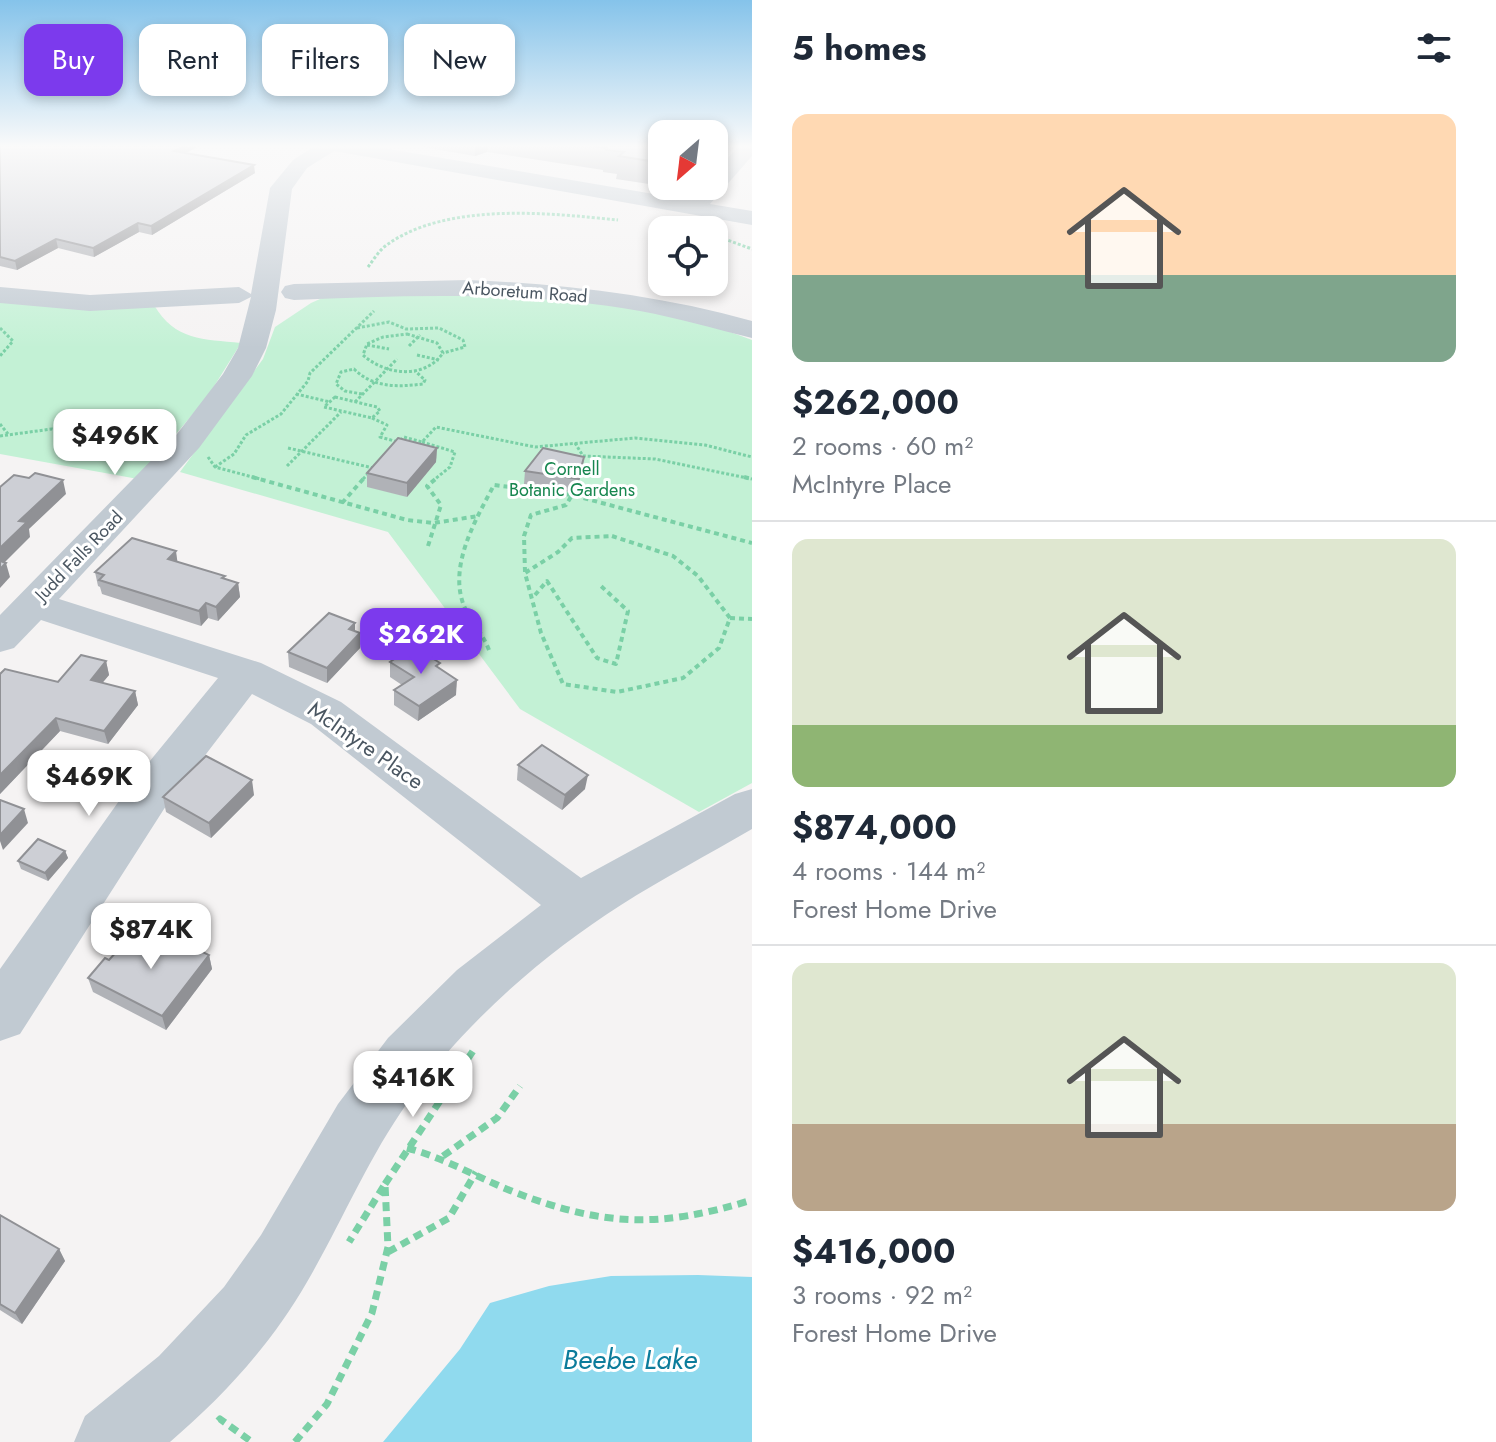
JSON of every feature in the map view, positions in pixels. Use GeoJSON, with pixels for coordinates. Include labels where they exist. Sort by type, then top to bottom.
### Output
{"type":"FeatureCollection","features":[{"type":"Feature","properties":{"kind":"street","name":"Judd Falls Road"},"geometry":{"type":"LineString","coordinates":[[0,639],[142,491],[212,412],[252,348],[230,325],[272,213]]}},
{"type":"Feature","properties":{"kind":"street"},"geometry":{"type":"LineString","coordinates":[[725,213],[752,218]]}},
{"type":"Feature","properties":{"kind":"street","name":"Arboretum Road"},"geometry":{"type":"LineString","coordinates":[[294,292],[370,300],[490,288],[580,294],[652,304],[752,330]]}},
{"type":"Feature","properties":{"kind":"street"},"geometry":{"type":"LineString","coordinates":[[0,295],[90,303],[239,295]]}},
{"type":"Feature","properties":{"kind":"street"},"geometry":{"type":"LineString","coordinates":[[190,298],[193,314],[230,325]]}},
{"type":"Feature","properties":{"kind":"street","name":"McIntyre Place"},"geometry":{"type":"LineString","coordinates":[[33,604],[246,673],[326,713],[580,906]]}},
{"type":"Feature","properties":{"kind":"street"},"geometry":{"type":"LineString","coordinates":[[0,1016],[78,897],[195,730],[246,673]]}},
{"type":"Feature","properties":{"kind":"street"},"geometry":{"type":"LineString","coordinates":[[111,1442],[212,1403],[254,1304],[283,1260],[342,1150],[389,1080],[470,989],[580,906],[752,807]]}},
{"type":"Feature","properties":{"kind":"path"},"geometry":{"type":"LineString","coordinates":[[443,353],[461,350],[465,347],[463,340],[439,328],[406,329],[389,322],[370,300],[366,274],[376,255],[406,234],[428,225],[501,214],[619,220]]}},
{"type":"Feature","properties":{"kind":"path"},"geometry":{"type":"LineString","coordinates":[[728,238],[751,241]]}},
{"type":"Feature","properties":{"kind":"path"},"geometry":{"type":"LineString","coordinates":[[370,300],[357,328],[310,373],[311,378],[281,414],[246,435],[234,454],[215,467],[407,520],[434,523],[478,516]]}},
{"type":"Feature","properties":{"kind":"path"},"geometry":{"type":"LineString","coordinates":[[357,328],[389,322]]}},
{"type":"Feature","properties":{"kind":"path"},"geometry":{"type":"LineString","coordinates":[[0,328],[13,341],[0,356]]}},
{"type":"Feature","properties":{"kind":"path"},"geometry":{"type":"LineString","coordinates":[[409,346],[426,329]]}},
{"type":"Feature","properties":{"kind":"path"},"geometry":{"type":"LineString","coordinates":[[395,335],[419,336],[437,343],[443,353],[440,360],[414,370],[386,369],[368,361],[363,350],[367,344],[395,335]]}},
{"type":"Feature","properties":{"kind":"path"},"geometry":{"type":"LineString","coordinates":[[367,344],[389,349]]}},
{"type":"Feature","properties":{"kind":"path"},"geometry":{"type":"LineString","coordinates":[[417,355],[440,360]]}},
{"type":"Feature","properties":{"kind":"path"},"geometry":{"type":"LineString","coordinates":[[355,402],[397,359]]}},
{"type":"Feature","properties":{"kind":"path"},"geometry":{"type":"LineString","coordinates":[[362,394],[345,391],[336,384],[341,372],[354,369],[373,383],[423,384],[425,380],[414,370]]}},
{"type":"Feature","properties":{"kind":"path"},"geometry":{"type":"LineString","coordinates":[[296,394],[330,402]]}},
{"type":"Feature","properties":{"kind":"path"},"geometry":{"type":"LineString","coordinates":[[372,418],[380,411],[377,407],[335,397],[324,407],[372,418],[387,425],[380,437],[399,442]]}},
{"type":"Feature","properties":{"kind":"path"},"geometry":{"type":"LineString","coordinates":[[287,466],[342,412]]}},
{"type":"Feature","properties":{"kind":"path"},"geometry":{"type":"LineString","coordinates":[[0,424],[9,435]]}},
{"type":"Feature","properties":{"kind":"path"},"geometry":{"type":"LineString","coordinates":[[422,442],[436,427],[535,447],[635,438],[672,440],[752,457]]}},
{"type":"Feature","properties":{"kind":"path"},"geometry":{"type":"LineString","coordinates":[[0,436],[52,429],[108,446],[133,444],[162,436]]}},
{"type":"Feature","properties":{"kind":"path"},"geometry":{"type":"LineString","coordinates":[[390,451],[404,437],[455,452],[450,467],[428,483],[441,505],[428,546]]}},
{"type":"Feature","properties":{"kind":"path"},"geometry":{"type":"LineString","coordinates":[[575,443],[583,456],[655,459],[752,479]]}},
{"type":"Feature","properties":{"kind":"path"},"geometry":{"type":"LineString","coordinates":[[288,448],[373,468]]}},
{"type":"Feature","properties":{"kind":"path"},"geometry":{"type":"LineString","coordinates":[[342,503],[382,459]]}},
{"type":"Feature","properties":{"kind":"path"},"geometry":{"type":"LineString","coordinates":[[489,650],[485,637],[470,619],[461,598],[462,567],[478,516],[494,485],[572,495],[752,543]]}},
{"type":"Feature","properties":{"kind":"path"},"geometry":{"type":"LineString","coordinates":[[572,495],[566,505],[531,515],[525,525],[522,545],[525,573],[534,596],[541,633],[563,684],[617,692],[683,678],[719,648],[730,618]]}},
{"type":"Feature","properties":{"kind":"path"},"geometry":{"type":"LineString","coordinates":[[525,573],[558,552],[572,538],[612,536],[673,556],[698,576],[730,618]]}},
{"type":"Feature","properties":{"kind":"path"},"geometry":{"type":"LineString","coordinates":[[534,596],[547,581],[597,658],[616,664],[628,611],[601,586]]}},
{"type":"Feature","properties":{"kind":"path"},"geometry":{"type":"LineString","coordinates":[[730,618],[752,619]]}},
{"type":"Feature","properties":{"kind":"path"},"geometry":{"type":"LineString","coordinates":[[345,1249],[407,1148],[479,1043]]}},
{"type":"Feature","properties":{"kind":"path"},"geometry":{"type":"LineString","coordinates":[[442,1156],[497,1118],[520,1086]]}},
{"type":"Feature","properties":{"kind":"path"},"geometry":{"type":"LineString","coordinates":[[407,1148],[442,1156],[503,1187],[631,1222],[703,1215],[752,1200]]}},
{"type":"Feature","properties":{"kind":"path"},"geometry":{"type":"LineString","coordinates":[[387,1252],[449,1218],[476,1172]]}},
{"type":"Feature","properties":{"kind":"path"},"geometry":{"type":"LineString","coordinates":[[295,1442],[327,1404],[372,1313],[387,1252],[385,1184]]}},
{"type":"Feature","properties":{"kind":"path"},"geometry":{"type":"LineString","coordinates":[[212,1403],[252,1442]]}},
{"type":"Feature","properties":{"kind":"green space","name":"Cornell Botanic Gardens"},"geometry":{"type":"Polygon","coordinates":[[[471,292],[614,306],[684,319],[752,340],[752,783],[699,812],[520,709],[388,532],[180,472],[263,359],[275,327],[311,303],[329,295],[471,292]]]}},
{"type":"Feature","properties":{"kind":"green space"},"geometry":{"type":"Polygon","coordinates":[[[0,300],[154,305],[171,326],[181,332],[202,339],[241,343],[208,396],[138,479],[0,454],[0,300]]]}},
{"type":"Feature","properties":{"kind":"water","name":"Beebe Lake"},"geometry":{"type":"Polygon","coordinates":[[[611,1276],[752,1277],[752,1442],[383,1442],[460,1349],[490,1303],[549,1286],[611,1276]]]}},
{"type":"Feature","properties":{"kind":"building"},"geometry":{"type":"Polygon","coordinates":[[[0,213],[172,213],[151,226],[138,223],[93,248],[56,239],[15,261],[0,257],[0,213]]]}},
{"type":"Feature","properties":{"kind":"building"},"geometry":{"type":"Polygon","coordinates":[[[398,438],[437,448],[407,483],[367,473],[398,438]]]}},
{"type":"Feature","properties":{"kind":"building"},"geometry":{"type":"Polygon","coordinates":[[[543,448],[584,457],[578,479],[525,471],[543,448]]]}},
{"type":"Feature","properties":{"kind":"building"},"geometry":{"type":"Polygon","coordinates":[[[35,473],[63,480],[19,521],[27,522],[0,548],[0,487],[14,475],[29,478],[35,473]]]}},
{"type":"Feature","properties":{"kind":"building"},"geometry":{"type":"Polygon","coordinates":[[[132,538],[176,551],[168,559],[225,576],[222,578],[238,583],[216,607],[206,603],[199,611],[99,580],[104,575],[95,572],[132,538]]]}},
{"type":"Feature","properties":{"kind":"building"},"geometry":{"type":"Polygon","coordinates":[[[329,613],[355,623],[349,629],[360,633],[327,668],[288,652],[329,613]]]}},
{"type":"Feature","properties":{"kind":"building"},"geometry":{"type":"Polygon","coordinates":[[[413,646],[440,663],[436,666],[457,680],[419,706],[394,690],[414,677],[390,662],[413,646]]]}},
{"type":"Feature","properties":{"kind":"building"},"geometry":{"type":"Polygon","coordinates":[[[81,655],[106,661],[91,680],[135,691],[104,731],[56,718],[0,775],[0,674],[5,669],[58,682],[81,655]]]}},
{"type":"Feature","properties":{"kind":"building"},"geometry":{"type":"Polygon","coordinates":[[[542,745],[588,775],[565,795],[518,765],[542,745]]]}},
{"type":"Feature","properties":{"kind":"building"},"geometry":{"type":"Polygon","coordinates":[[[206,756],[252,780],[209,823],[163,797],[206,756]]]}},
{"type":"Feature","properties":{"kind":"building"},"geometry":{"type":"Polygon","coordinates":[[[0,800],[24,809],[0,835],[0,800]]]}},
{"type":"Feature","properties":{"kind":"building"},"geometry":{"type":"Polygon","coordinates":[[[38,839],[65,851],[45,873],[18,861],[38,839]]]}},
{"type":"Feature","properties":{"kind":"building"},"geometry":{"type":"Polygon","coordinates":[[[155,929],[209,955],[162,1016],[88,978],[105,958],[109,960],[128,939],[141,946],[155,929]]]}},
{"type":"Feature","properties":{"kind":"building"},"geometry":{"type":"Polygon","coordinates":[[[0,1215],[59,1249],[15,1313],[0,1304],[0,1215]]]}}]}
